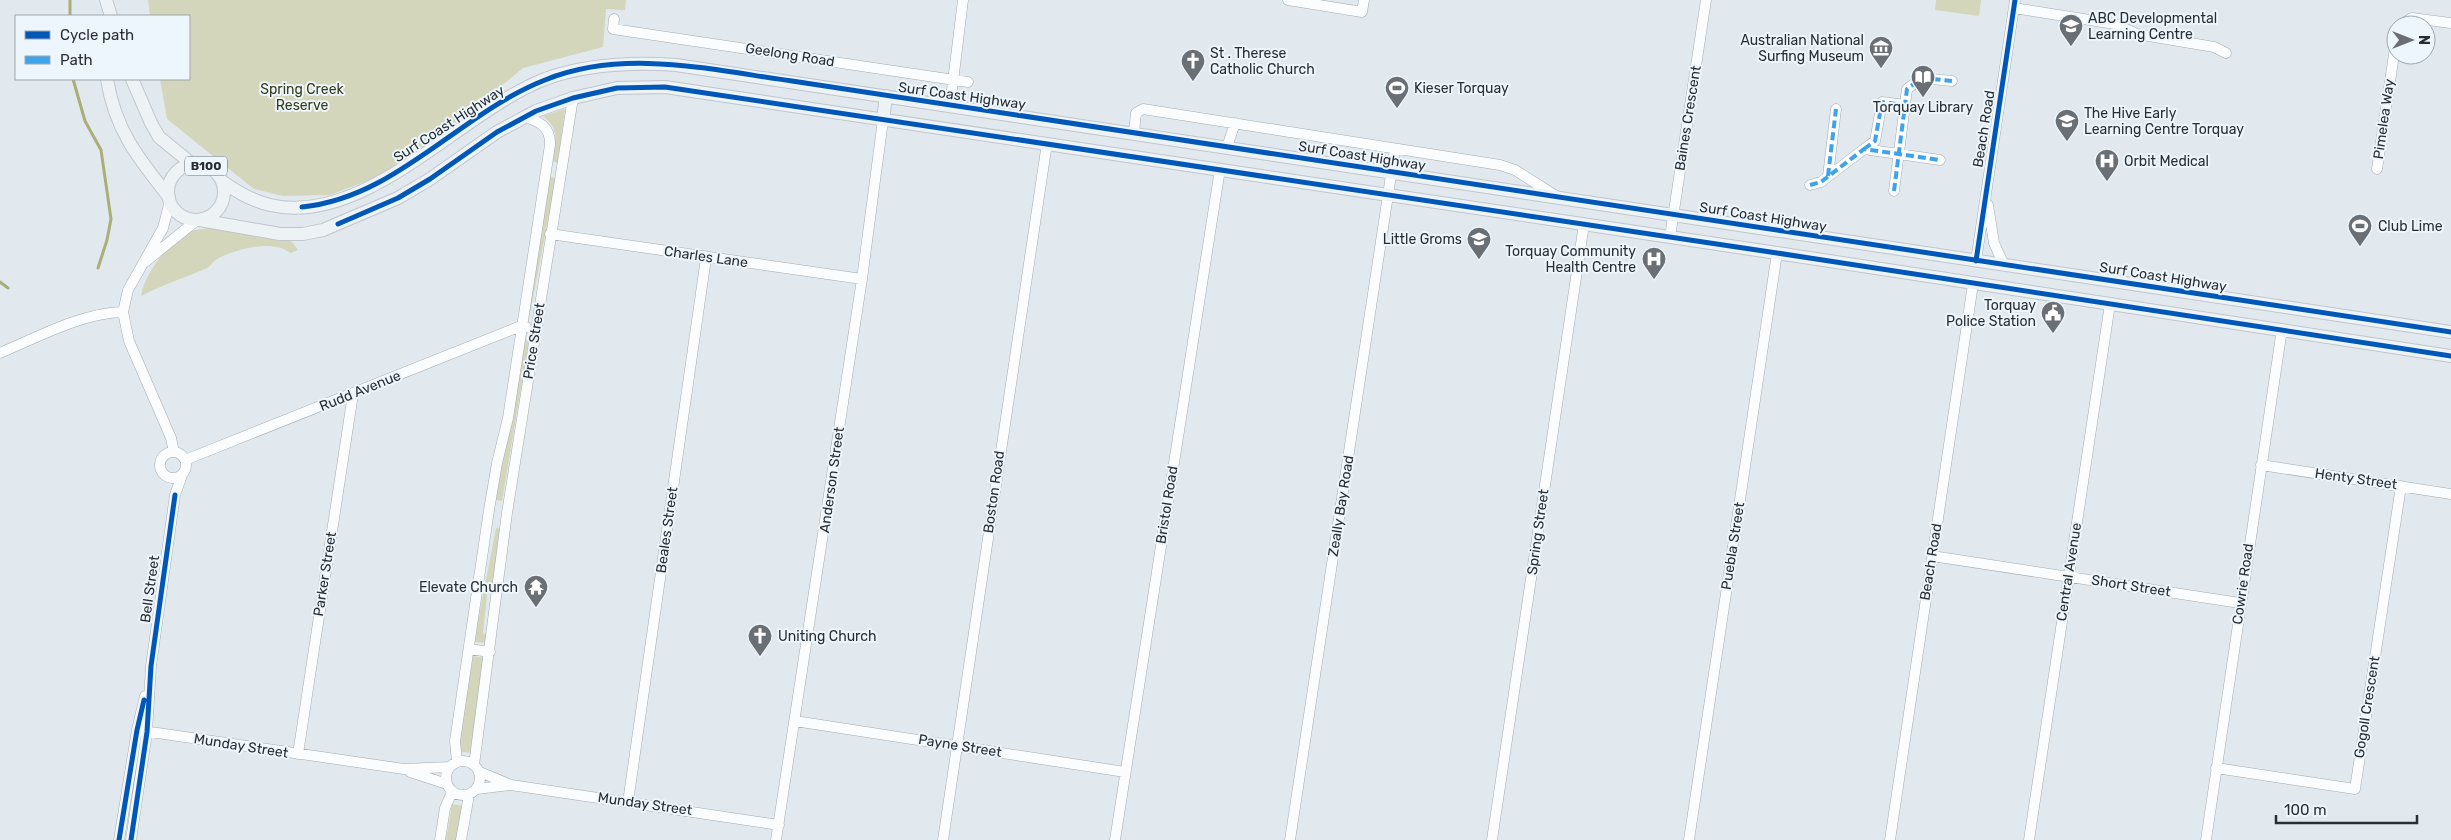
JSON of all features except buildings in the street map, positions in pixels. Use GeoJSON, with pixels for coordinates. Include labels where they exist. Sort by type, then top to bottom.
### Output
{"type":"FeatureCollection","features":[{"type":"Feature","properties":{"kind":"main road"},"geometry":{"type":"LineString","coordinates":[[100,0],[101,15]]}},
{"type":"Feature","properties":{"kind":"main road"},"geometry":{"type":"LineString","coordinates":[[106,0],[111,15]]}},
{"type":"Feature","properties":{"kind":"main road","name":"Surf Coast Highway"},"geometry":{"type":"LineString","coordinates":[[223,182],[252,199],[274,206],[302,207],[329,204],[380,182],[512,96],[544,80],[566,73],[612,65],[644,63],[676,65],[1134,132],[2451,332]]}},
{"type":"Feature","properties":{"kind":"main road"},"geometry":{"type":"LineString","coordinates":[[107,80],[116,118],[125,138],[135,155],[180,214],[198,220],[280,234],[303,234],[323,230],[398,198],[430,179],[497,132],[524,117],[573,98],[617,88],[666,87],[1388,194],[2451,356]]}},
{"type":"Feature","properties":{"kind":"main road","name":"B100"},"geometry":{"type":"LineString","coordinates":[[132,80],[159,137],[192,164],[212,168],[223,182],[224,191],[220,207],[208,218],[198,220]]}},
{"type":"Feature","properties":{"kind":"main road"},"geometry":{"type":"LineString","coordinates":[[883,120],[886,96]]}},
{"type":"Feature","properties":{"kind":"main road"},"geometry":{"type":"LineString","coordinates":[[950,106],[950,129]]}},
{"type":"Feature","properties":{"kind":"main road"},"geometry":{"type":"LineString","coordinates":[[1220,169],[1227,147]]}},
{"type":"Feature","properties":{"kind":"main road","name":"B100"},"geometry":{"type":"LineString","coordinates":[[170,199],[168,190],[174,176],[179,170],[192,164]]}},
{"type":"Feature","properties":{"kind":"main road"},"geometry":{"type":"LineString","coordinates":[[1973,284],[1976,261]]}},
{"type":"Feature","properties":{"kind":"street"},"geometry":{"type":"LineString","coordinates":[[950,106],[963,0]]}},
{"type":"Feature","properties":{"kind":"street"},"geometry":{"type":"LineString","coordinates":[[1288,0],[1362,12],[1364,0]]}},
{"type":"Feature","properties":{"kind":"street","name":"Baines Crescent"},"geometry":{"type":"LineString","coordinates":[[1670,237],[1706,0]]}},
{"type":"Feature","properties":{"kind":"street"},"geometry":{"type":"LineString","coordinates":[[2015,4],[2115,24],[2137,34],[2214,46],[2226,53]]}},
{"type":"Feature","properties":{"kind":"street","name":"Beach Road"},"geometry":{"type":"LineString","coordinates":[[1976,261],[2015,4]]}},
{"type":"Feature","properties":{"kind":"street"},"geometry":{"type":"LineString","coordinates":[[2436,21],[2451,23]]}},
{"type":"Feature","properties":{"kind":"street","name":"Geelong Road"},"geometry":{"type":"LineString","coordinates":[[613,29],[968,82]]}},
{"type":"Feature","properties":{"kind":"street","name":"Pimelea Way"},"geometry":{"type":"LineString","coordinates":[[2377,169],[2392,65]]}},
{"type":"Feature","properties":{"kind":"street"},"geometry":{"type":"LineString","coordinates":[[1894,191],[1907,89],[1922,78],[1952,81]]}},
{"type":"Feature","properties":{"kind":"street","name":"Price Street"},"geometry":{"type":"LineString","coordinates":[[461,840],[473,792],[481,778],[477,768],[507,513],[573,98]]}},
{"type":"Feature","properties":{"kind":"street"},"geometry":{"type":"LineString","coordinates":[[1810,185],[1821,182],[1875,141],[1882,102],[1905,105]]}},
{"type":"Feature","properties":{"kind":"street"},"geometry":{"type":"LineString","coordinates":[[1134,132],[1136,113],[1143,109],[1235,123],[1500,165],[1515,170],[1561,198]]}},
{"type":"Feature","properties":{"kind":"street"},"geometry":{"type":"LineString","coordinates":[[1828,176],[1827,170],[1836,109]]}},
{"type":"Feature","properties":{"kind":"street","name":"Price Street"},"geometry":{"type":"LineString","coordinates":[[440,840],[450,788],[446,775],[453,764],[497,463],[508,418],[550,138],[549,132],[542,124],[524,117]]}},
{"type":"Feature","properties":{"kind":"street","name":"Anderson Street"},"geometry":{"type":"LineString","coordinates":[[776,840],[862,279],[883,120]]}},
{"type":"Feature","properties":{"kind":"street"},"geometry":{"type":"LineString","coordinates":[[1227,147],[1235,123]]}},
{"type":"Feature","properties":{"kind":"street","name":"Boston Road"},"geometry":{"type":"LineString","coordinates":[[942,840],[1047,143]]}},
{"type":"Feature","properties":{"kind":"street"},"geometry":{"type":"LineString","coordinates":[[1391,172],[1395,149]]}},
{"type":"Feature","properties":{"kind":"street"},"geometry":{"type":"LineString","coordinates":[[1864,149],[1940,160]]}},
{"type":"Feature","properties":{"kind":"street","name":"Bristol Road"},"geometry":{"type":"LineString","coordinates":[[1114,840],[1220,169]]}},
{"type":"Feature","properties":{"kind":"street"},"geometry":{"type":"LineString","coordinates":[[546,170],[561,170]]}},
{"type":"Feature","properties":{"kind":"street","name":"Zeally Bay Road"},"geometry":{"type":"LineString","coordinates":[[1290,840],[1391,172]]}},
{"type":"Feature","properties":{"kind":"street","name":"Beach Road"},"geometry":{"type":"LineString","coordinates":[[1988,179],[1990,226],[1997,254],[2004,265]]}},
{"type":"Feature","properties":{"kind":"street"},"geometry":{"type":"LineString","coordinates":[[170,199],[163,228],[128,290],[123,312],[129,340],[171,438],[174,452]]}},
{"type":"Feature","properties":{"kind":"street"},"geometry":{"type":"LineString","coordinates":[[138,270],[157,251],[198,220]]}},
{"type":"Feature","properties":{"kind":"street","name":"Spring Street"},"geometry":{"type":"LineString","coordinates":[[1492,840],[1584,224]]}},
{"type":"Feature","properties":{"kind":"street","name":"Charles Lane"},"geometry":{"type":"LineString","coordinates":[[550,234],[862,279]]}},
{"type":"Feature","properties":{"kind":"street","name":"Puebla Street"},"geometry":{"type":"LineString","coordinates":[[1689,840],[1777,253]]}},
{"type":"Feature","properties":{"kind":"street","name":"Beales Street"},"geometry":{"type":"LineString","coordinates":[[628,802],[706,258]]}},
{"type":"Feature","properties":{"kind":"street","name":"Beach Road"},"geometry":{"type":"LineString","coordinates":[[1890,840],[1973,284]]}},
{"type":"Feature","properties":{"kind":"street","name":"Central Avenue"},"geometry":{"type":"LineString","coordinates":[[2029,840],[2110,304]]}},
{"type":"Feature","properties":{"kind":"street"},"geometry":{"type":"LineString","coordinates":[[0,353],[88,318],[106,313],[123,312]]}},
{"type":"Feature","properties":{"kind":"street","name":"Rudd Avenue"},"geometry":{"type":"LineString","coordinates":[[185,460],[521,326],[536,328]]}},
{"type":"Feature","properties":{"kind":"street","name":"Cowrie Road"},"geometry":{"type":"LineString","coordinates":[[2206,840],[2282,329]]}},
{"type":"Feature","properties":{"kind":"street","name":"Parker Street"},"geometry":{"type":"LineString","coordinates":[[298,754],[353,394]]}},
{"type":"Feature","properties":{"kind":"street"},"geometry":{"type":"LineString","coordinates":[[175,495],[163,474],[161,467],[162,458],[174,452],[183,456],[185,460]]}},
{"type":"Feature","properties":{"kind":"street","name":"Bell Street"},"geometry":{"type":"LineString","coordinates":[[119,840],[142,731],[175,495],[186,465],[185,460]]}},
{"type":"Feature","properties":{"kind":"street","name":"Henty Street"},"geometry":{"type":"LineString","coordinates":[[2261,465],[2451,494]]}},
{"type":"Feature","properties":{"kind":"street"},"geometry":{"type":"LineString","coordinates":[[163,474],[172,478],[182,475]]}},
{"type":"Feature","properties":{"kind":"street","name":"Gogoll Crescent"},"geometry":{"type":"LineString","coordinates":[[2216,768],[2355,789],[2401,486]]}},
{"type":"Feature","properties":{"kind":"street"},"geometry":{"type":"LineString","coordinates":[[490,510],[507,513]]}},
{"type":"Feature","properties":{"kind":"street","name":"Short Street"},"geometry":{"type":"LineString","coordinates":[[1932,556],[2240,602]]}},
{"type":"Feature","properties":{"kind":"street"},"geometry":{"type":"LineString","coordinates":[[469,649],[490,652]]}},
{"type":"Feature","properties":{"kind":"street","name":"Payne Street"},"geometry":{"type":"LineString","coordinates":[[795,721],[1125,772]]}},
{"type":"Feature","properties":{"kind":"street","name":"Munday Street"},"geometry":{"type":"LineString","coordinates":[[142,731],[404,769],[453,764]]}},
{"type":"Feature","properties":{"kind":"street","name":"Bell Street"},"geometry":{"type":"LineString","coordinates":[[131,840],[142,731]]}},
{"type":"Feature","properties":{"kind":"street"},"geometry":{"type":"LineString","coordinates":[[453,764],[466,761],[477,768]]}},
{"type":"Feature","properties":{"kind":"street","name":"Munday Street"},"geometry":{"type":"LineString","coordinates":[[477,768],[510,785]]}},
{"type":"Feature","properties":{"kind":"street","name":"Munday Street"},"geometry":{"type":"LineString","coordinates":[[404,769],[450,788]]}},
{"type":"Feature","properties":{"kind":"street","name":"Munday Street"},"geometry":{"type":"LineString","coordinates":[[473,792],[510,785],[779,825]]}},
{"type":"Feature","properties":{"kind":"street"},"geometry":{"type":"LineString","coordinates":[[450,788],[457,795],[473,792]]}},
{"type":"Feature","properties":{"kind":"green space","name":"Spring Creek Reserve"},"geometry":{"type":"Polygon","coordinates":[[[148,0],[626,0],[625,10],[606,9],[603,47],[523,68],[460,120],[377,177],[330,195],[283,196],[254,189],[167,119],[160,80],[190,80],[190,15],[150,15],[148,0]]]}},
{"type":"Feature","properties":{"kind":"green space"},"geometry":{"type":"Polygon","coordinates":[[[1936,0],[1981,0],[1979,16],[1935,10],[1936,0]]]}},
{"type":"Feature","properties":{"kind":"green space"},"geometry":{"type":"Polygon","coordinates":[[[565,109],[558,163],[552,161],[555,131],[549,121],[543,116],[565,109]]]}},
{"type":"Feature","properties":{"kind":"green space"},"geometry":{"type":"Polygon","coordinates":[[[548,177],[556,178],[529,319],[526,319],[548,177]]]}},
{"type":"Feature","properties":{"kind":"green space"},"geometry":{"type":"Polygon","coordinates":[[[212,228],[261,238],[288,240],[298,250],[290,253],[283,249],[264,246],[244,249],[225,255],[207,268],[141,296],[143,287],[152,269],[173,243],[189,232],[212,228]]]}},
{"type":"Feature","properties":{"kind":"green space"},"geometry":{"type":"Polygon","coordinates":[[[524,340],[529,340],[502,501],[496,500],[524,340]]]}},
{"type":"Feature","properties":{"kind":"green space"},"geometry":{"type":"Polygon","coordinates":[[[496,528],[501,529],[494,581],[488,586],[483,634],[488,633],[486,643],[474,642],[496,528]]]}},
{"type":"Feature","properties":{"kind":"green space"},"geometry":{"type":"Polygon","coordinates":[[[473,656],[485,658],[470,753],[458,751],[473,656]]]}},
{"type":"Feature","properties":{"kind":"green space"},"geometry":{"type":"Polygon","coordinates":[[[452,804],[462,806],[457,840],[446,840],[452,804]]]}},
{"type":"Feature","properties":{"kind":"waterway"},"geometry":{"type":"LineString","coordinates":[[70,0],[70,15]]}},
{"type":"Feature","properties":{"kind":"waterway"},"geometry":{"type":"LineString","coordinates":[[73,80],[85,121],[101,150],[111,219],[107,240],[98,268]]}},
{"type":"Feature","properties":{"kind":"waterway"},"geometry":{"type":"LineString","coordinates":[[0,282],[8,288]]}},
{"type":"Feature","properties":{"kind":"marked path"},"geometry":{"type":"LineString","coordinates":[[1894,191],[1907,89],[1922,78],[1952,81]]}},
{"type":"Feature","properties":{"kind":"marked path"},"geometry":{"type":"LineString","coordinates":[[1864,149],[1875,141],[1882,102],[1905,105]]}},
{"type":"Feature","properties":{"kind":"marked path"},"geometry":{"type":"LineString","coordinates":[[1828,176],[1836,109]]}},
{"type":"Feature","properties":{"kind":"marked path"},"geometry":{"type":"LineString","coordinates":[[1810,185],[1821,182],[1864,149],[1940,160]]}},
{"type":"Feature","properties":{"kind":"cycle path"},"geometry":{"type":"LineString","coordinates":[[1976,261],[2015,0]]}},
{"type":"Feature","properties":{"kind":"cycle path"},"geometry":{"type":"LineString","coordinates":[[302,207],[336,200],[368,188],[398,172],[484,112],[545,80],[575,70],[606,65],[668,64],[699,67],[2451,332]]}},
{"type":"Feature","properties":{"kind":"cycle path"},"geometry":{"type":"LineString","coordinates":[[338,224],[398,198],[430,179],[497,132],[536,111],[573,98],[617,88],[665,87],[2451,356]]}},
{"type":"Feature","properties":{"kind":"cycle path"},"geometry":{"type":"LineString","coordinates":[[131,840],[147,732],[151,666],[175,495]]}},
{"type":"Feature","properties":{"kind":"cycle path"},"geometry":{"type":"LineString","coordinates":[[119,840],[137,730],[144,700]]}},
{"type":"Feature","properties":{"kind":"place","name":"ABC Developmental Learning Centre"},"geometry":{"type":"Point","coordinates":[2071,47]}},
{"type":"Feature","properties":{"kind":"place","name":"Australian National Surfing Museum"},"geometry":{"type":"Point","coordinates":[1881,69]}},
{"type":"Feature","properties":{"kind":"place","name":"St . Therese Catholic Church"},"geometry":{"type":"Point","coordinates":[1193,82]}},
{"type":"Feature","properties":{"kind":"place","name":"Torquay Library"},"geometry":{"type":"Point","coordinates":[1923,98]}},
{"type":"Feature","properties":{"kind":"place","name":"Kieser Torquay"},"geometry":{"type":"Point","coordinates":[1397,109]}},
{"type":"Feature","properties":{"kind":"place","name":"The Hive Early Learning Centre Torquay"},"geometry":{"type":"Point","coordinates":[2067,142]}},
{"type":"Feature","properties":{"kind":"place","name":"Orbit Medical"},"geometry":{"type":"Point","coordinates":[2107,182]}},
{"type":"Feature","properties":{"kind":"place","name":"Club Lime"},"geometry":{"type":"Point","coordinates":[2360,247]}},
{"type":"Feature","properties":{"kind":"place","name":"Little Groms"},"geometry":{"type":"Point","coordinates":[1479,260]}},
{"type":"Feature","properties":{"kind":"place","name":"Torquay Community Health Centre"},"geometry":{"type":"Point","coordinates":[1654,280]}},
{"type":"Feature","properties":{"kind":"place","name":"Torquay Police Station"},"geometry":{"type":"Point","coordinates":[2053,334]}},
{"type":"Feature","properties":{"kind":"place","name":"Elevate Church"},"geometry":{"type":"Point","coordinates":[536,608]}},
{"type":"Feature","properties":{"kind":"place","name":"Uniting Church"},"geometry":{"type":"Point","coordinates":[760,657]}}]}
